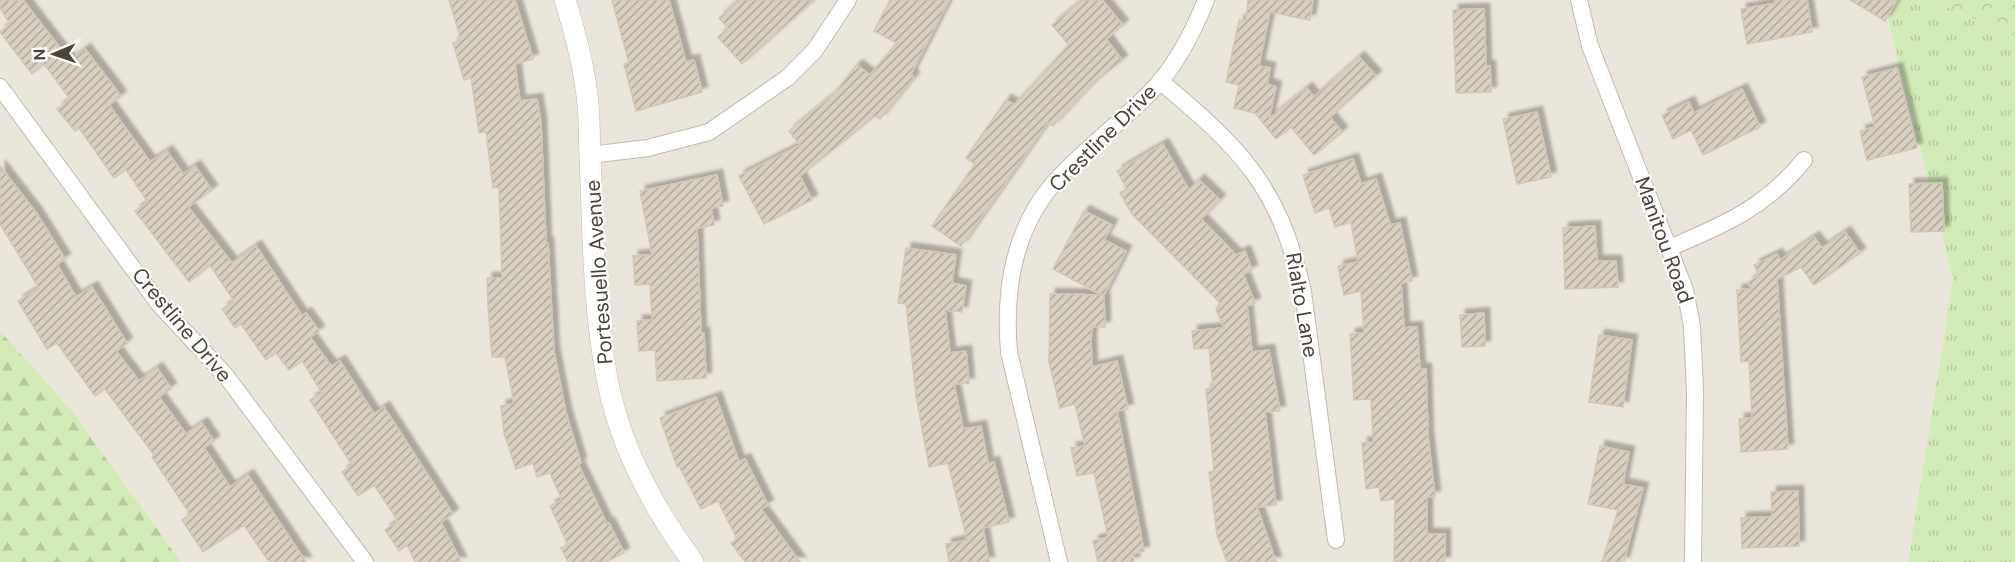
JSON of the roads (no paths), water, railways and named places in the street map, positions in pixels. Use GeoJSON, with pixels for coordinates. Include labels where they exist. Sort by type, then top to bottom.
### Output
{"type":"FeatureCollection","features":[{"type":"Feature","properties":{"kind":"street","name":"Portesuello Avenue"},"geometry":{"type":"LineString","coordinates":[[565,0],[578,44],[586,89],[601,340],[608,385],[620,429],[637,471],[658,511],[693,562]]}},
{"type":"Feature","properties":{"kind":"street"},"geometry":{"type":"LineString","coordinates":[[590,155],[648,148],[709,132],[787,78],[815,50],[848,0]]}},
{"type":"Feature","properties":{"kind":"street","name":"Crestline Drive"},"geometry":{"type":"LineString","coordinates":[[1059,562],[1009,352],[1006,318],[1009,285],[1017,252],[1030,221],[1047,192],[1160,81],[1190,36],[1206,0]]}},
{"type":"Feature","properties":{"kind":"street","name":"Manitou Road"},"geometry":{"type":"LineString","coordinates":[[1579,0],[1590,46],[1685,290],[1692,326],[1695,392],[1693,562]]}},
{"type":"Feature","properties":{"kind":"street","name":"Rialto Lane"},"geometry":{"type":"LineString","coordinates":[[1160,81],[1217,128],[1244,157],[1266,190],[1288,235],[1303,292],[1336,540]]}},
{"type":"Feature","properties":{"kind":"street","name":"Crestline Drive"},"geometry":{"type":"LineString","coordinates":[[0,87],[159,304],[226,376],[366,562]]}},
{"type":"Feature","properties":{"kind":"street"},"geometry":{"type":"LineString","coordinates":[[1670,248],[1747,213],[1790,177],[1804,160]]}}]}
